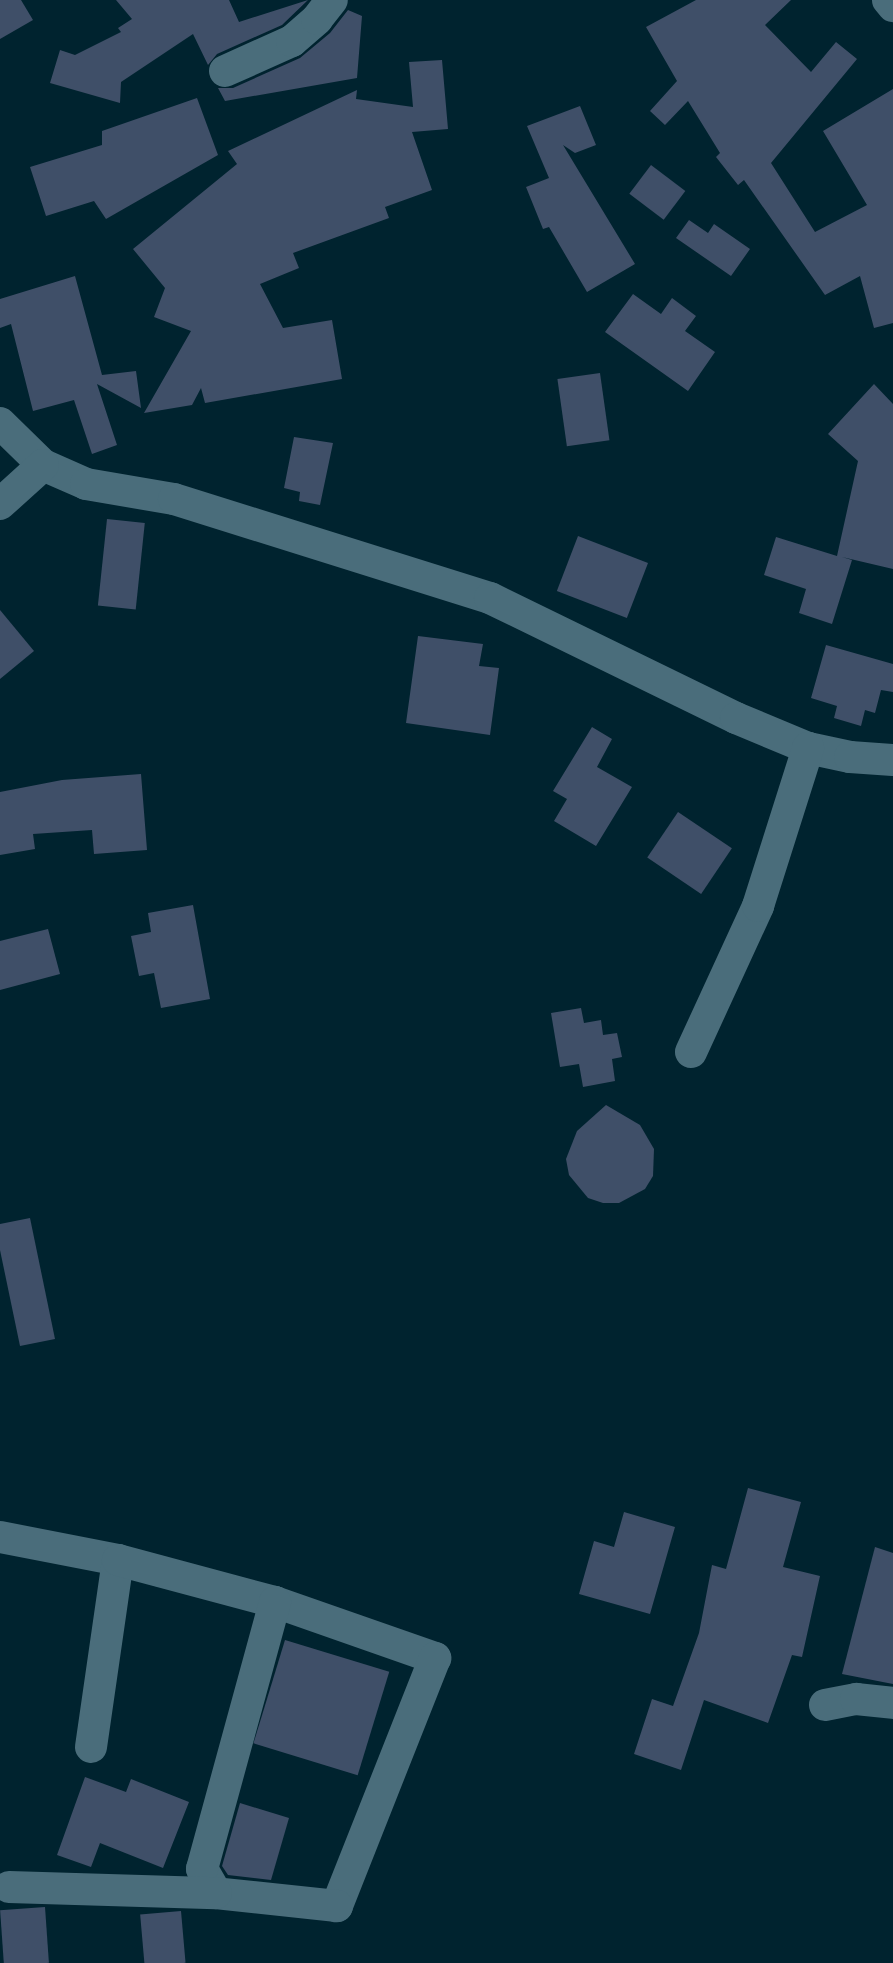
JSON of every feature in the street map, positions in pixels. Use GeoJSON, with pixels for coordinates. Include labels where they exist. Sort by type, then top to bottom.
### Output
{"type":"FeatureCollection","features":[{"type":"Feature","properties":{"kind":"street"},"geometry":{"type":"LineString","coordinates":[[225,71],[292,41],[317,19],[332,0]]}},
{"type":"Feature","properties":{"kind":"street"},"geometry":{"type":"LineString","coordinates":[[888,0],[893,6]]}},
{"type":"Feature","properties":{"kind":"street"},"geometry":{"type":"LineString","coordinates":[[0,423],[43,465],[86,484],[174,499],[490,598],[736,718],[808,748],[850,757],[893,760]]}},
{"type":"Feature","properties":{"kind":"street"},"geometry":{"type":"LineString","coordinates":[[0,504],[43,465]]}},
{"type":"Feature","properties":{"kind":"street"},"geometry":{"type":"LineString","coordinates":[[691,1052],[758,906],[808,748]]}},
{"type":"Feature","properties":{"kind":"street"},"geometry":{"type":"LineString","coordinates":[[6,1531],[275,1602],[435,1658],[337,1906],[216,1893],[9,1887]]}},
{"type":"Feature","properties":{"kind":"street"},"geometry":{"type":"LineString","coordinates":[[91,1747],[118,1560]]}},
{"type":"Feature","properties":{"kind":"street"},"geometry":{"type":"LineString","coordinates":[[216,1893],[202,1869],[275,1602]]}},
{"type":"Feature","properties":{"kind":"street"},"geometry":{"type":"LineString","coordinates":[[825,1705],[856,1699],[893,1703]]}},
{"type":"Feature","properties":{"kind":"building"},"geometry":{"type":"Polygon","coordinates":[[[0,0],[21,0],[33,20],[0,39],[0,0]]]}},
{"type":"Feature","properties":{"kind":"building"},"geometry":{"type":"Polygon","coordinates":[[[116,0],[229,0],[239,22],[308,0],[282,25],[217,54],[208,65],[193,34],[121,82],[120,103],[50,83],[60,50],[75,55],[121,32],[118,28],[132,19],[116,0]]]}},
{"type":"Feature","properties":{"kind":"building"},"geometry":{"type":"Polygon","coordinates":[[[696,0],[791,0],[765,25],[811,72],[836,42],[857,59],[771,163],[815,232],[867,205],[823,131],[893,89],[893,323],[874,328],[860,276],[825,295],[744,180],[738,185],[716,157],[720,153],[688,101],[665,125],[650,111],[677,81],[646,27],[696,0]]]}},
{"type":"Feature","properties":{"kind":"building"},"geometry":{"type":"Polygon","coordinates":[[[348,10],[362,16],[357,78],[225,101],[218,88],[233,88],[300,58],[330,33],[348,10]]]}},
{"type":"Feature","properties":{"kind":"building"},"geometry":{"type":"Polygon","coordinates":[[[442,60],[448,129],[412,132],[432,190],[385,207],[389,218],[293,253],[299,268],[260,284],[283,328],[332,320],[342,379],[205,403],[201,388],[192,405],[144,413],[191,331],[154,317],[165,288],[133,249],[237,164],[228,151],[357,90],[356,99],[413,107],[409,62],[442,60]]]}},
{"type":"Feature","properties":{"kind":"building"},"geometry":{"type":"Polygon","coordinates":[[[197,98],[218,155],[106,219],[94,201],[46,216],[30,167],[102,145],[102,131],[197,98]]]}},
{"type":"Feature","properties":{"kind":"building"},"geometry":{"type":"Polygon","coordinates":[[[580,106],[596,145],[575,153],[563,145],[635,264],[587,292],[549,227],[543,229],[526,187],[549,178],[527,126],[580,106]]]}},
{"type":"Feature","properties":{"kind":"building"},"geometry":{"type":"Polygon","coordinates":[[[651,165],[685,191],[664,220],[629,194],[651,165]]]}},
{"type":"Feature","properties":{"kind":"building"},"geometry":{"type":"Polygon","coordinates":[[[689,220],[708,233],[714,224],[750,249],[731,276],[676,238],[689,220]]]}},
{"type":"Feature","properties":{"kind":"building"},"geometry":{"type":"Polygon","coordinates":[[[75,276],[102,375],[136,371],[141,408],[97,384],[117,445],[92,454],[74,400],[33,411],[11,324],[0,328],[0,299],[75,276]]]}},
{"type":"Feature","properties":{"kind":"building"},"geometry":{"type":"Polygon","coordinates":[[[633,294],[661,314],[672,298],[696,316],[685,331],[715,352],[688,391],[605,332],[633,294]]]}},
{"type":"Feature","properties":{"kind":"building"},"geometry":{"type":"Polygon","coordinates":[[[600,373],[609,440],[567,446],[557,379],[600,373]]]}},
{"type":"Feature","properties":{"kind":"building"},"geometry":{"type":"Polygon","coordinates":[[[874,384],[893,404],[893,569],[842,557],[852,560],[832,624],[799,613],[806,589],[764,575],[776,537],[837,556],[858,461],[828,434],[874,384]]]}},
{"type":"Feature","properties":{"kind":"building"},"geometry":{"type":"Polygon","coordinates":[[[294,437],[333,443],[320,505],[299,501],[300,492],[284,488],[294,437]]]}},
{"type":"Feature","properties":{"kind":"building"},"geometry":{"type":"Polygon","coordinates":[[[107,519],[145,523],[136,609],[98,606],[107,519]]]}},
{"type":"Feature","properties":{"kind":"building"},"geometry":{"type":"Polygon","coordinates":[[[578,536],[648,563],[627,618],[557,591],[578,536]]]}},
{"type":"Feature","properties":{"kind":"building"},"geometry":{"type":"Polygon","coordinates":[[[0,610],[34,651],[0,679],[0,610]]]}},
{"type":"Feature","properties":{"kind":"building"},"geometry":{"type":"Polygon","coordinates":[[[418,636],[483,644],[479,666],[499,668],[490,735],[406,723],[418,636]]]}},
{"type":"Feature","properties":{"kind":"building"},"geometry":{"type":"Polygon","coordinates":[[[826,645],[893,664],[893,692],[881,690],[875,713],[865,710],[861,726],[834,718],[837,706],[811,698],[826,645]]]}},
{"type":"Feature","properties":{"kind":"building"},"geometry":{"type":"Polygon","coordinates":[[[592,727],[612,739],[597,767],[632,787],[596,846],[554,821],[567,799],[553,791],[592,727]]]}},
{"type":"Feature","properties":{"kind":"building"},"geometry":{"type":"Polygon","coordinates":[[[141,774],[147,850],[94,854],[92,830],[33,834],[35,849],[0,855],[0,792],[62,780],[141,774]]]}},
{"type":"Feature","properties":{"kind":"building"},"geometry":{"type":"Polygon","coordinates":[[[678,812],[732,848],[701,894],[647,858],[678,812]]]}},
{"type":"Feature","properties":{"kind":"building"},"geometry":{"type":"Polygon","coordinates":[[[193,905],[210,999],[161,1008],[154,973],[139,976],[131,936],[151,932],[148,913],[193,905]]]}},
{"type":"Feature","properties":{"kind":"building"},"geometry":{"type":"Polygon","coordinates":[[[48,929],[60,974],[0,990],[0,941],[48,929]]]}},
{"type":"Feature","properties":{"kind":"building"},"geometry":{"type":"Polygon","coordinates":[[[581,1008],[584,1023],[601,1020],[603,1035],[617,1033],[622,1057],[612,1059],[615,1081],[583,1087],[579,1064],[560,1067],[551,1013],[581,1008]]]}},
{"type":"Feature","properties":{"kind":"building"},"geometry":{"type":"Polygon","coordinates":[[[606,1105],[640,1125],[654,1149],[653,1176],[645,1189],[619,1203],[603,1203],[588,1198],[569,1175],[566,1159],[577,1131],[606,1105]]]}},
{"type":"Feature","properties":{"kind":"building"},"geometry":{"type":"Polygon","coordinates":[[[30,1218],[55,1339],[20,1346],[0,1250],[0,1224],[30,1218]]]}},
{"type":"Feature","properties":{"kind":"building"},"geometry":{"type":"Polygon","coordinates":[[[748,1488],[801,1502],[783,1567],[820,1576],[802,1657],[792,1655],[768,1723],[704,1700],[681,1770],[634,1754],[652,1699],[673,1706],[699,1633],[712,1565],[726,1569],[748,1488]]]}},
{"type":"Feature","properties":{"kind":"building"},"geometry":{"type":"Polygon","coordinates":[[[624,1512],[675,1527],[650,1614],[579,1594],[594,1541],[614,1547],[624,1512]]]}},
{"type":"Feature","properties":{"kind":"building"},"geometry":{"type":"Polygon","coordinates":[[[875,1547],[893,1553],[893,1684],[842,1674],[875,1547]]]}},
{"type":"Feature","properties":{"kind":"building"},"geometry":{"type":"Polygon","coordinates":[[[285,1640],[389,1672],[358,1775],[253,1743],[285,1640]]]}},
{"type":"Feature","properties":{"kind":"building"},"geometry":{"type":"Polygon","coordinates":[[[85,1777],[126,1792],[131,1779],[189,1802],[163,1868],[100,1843],[91,1867],[57,1855],[85,1777]]]}},
{"type":"Feature","properties":{"kind":"building"},"geometry":{"type":"Polygon","coordinates":[[[240,1803],[289,1818],[271,1880],[228,1875],[222,1866],[240,1803]]]}},
{"type":"Feature","properties":{"kind":"building"},"geometry":{"type":"Polygon","coordinates":[[[45,1907],[49,1963],[4,1963],[0,1910],[45,1907]]]}},
{"type":"Feature","properties":{"kind":"building"},"geometry":{"type":"Polygon","coordinates":[[[181,1911],[186,1963],[144,1963],[140,1915],[181,1911]]]}}]}
